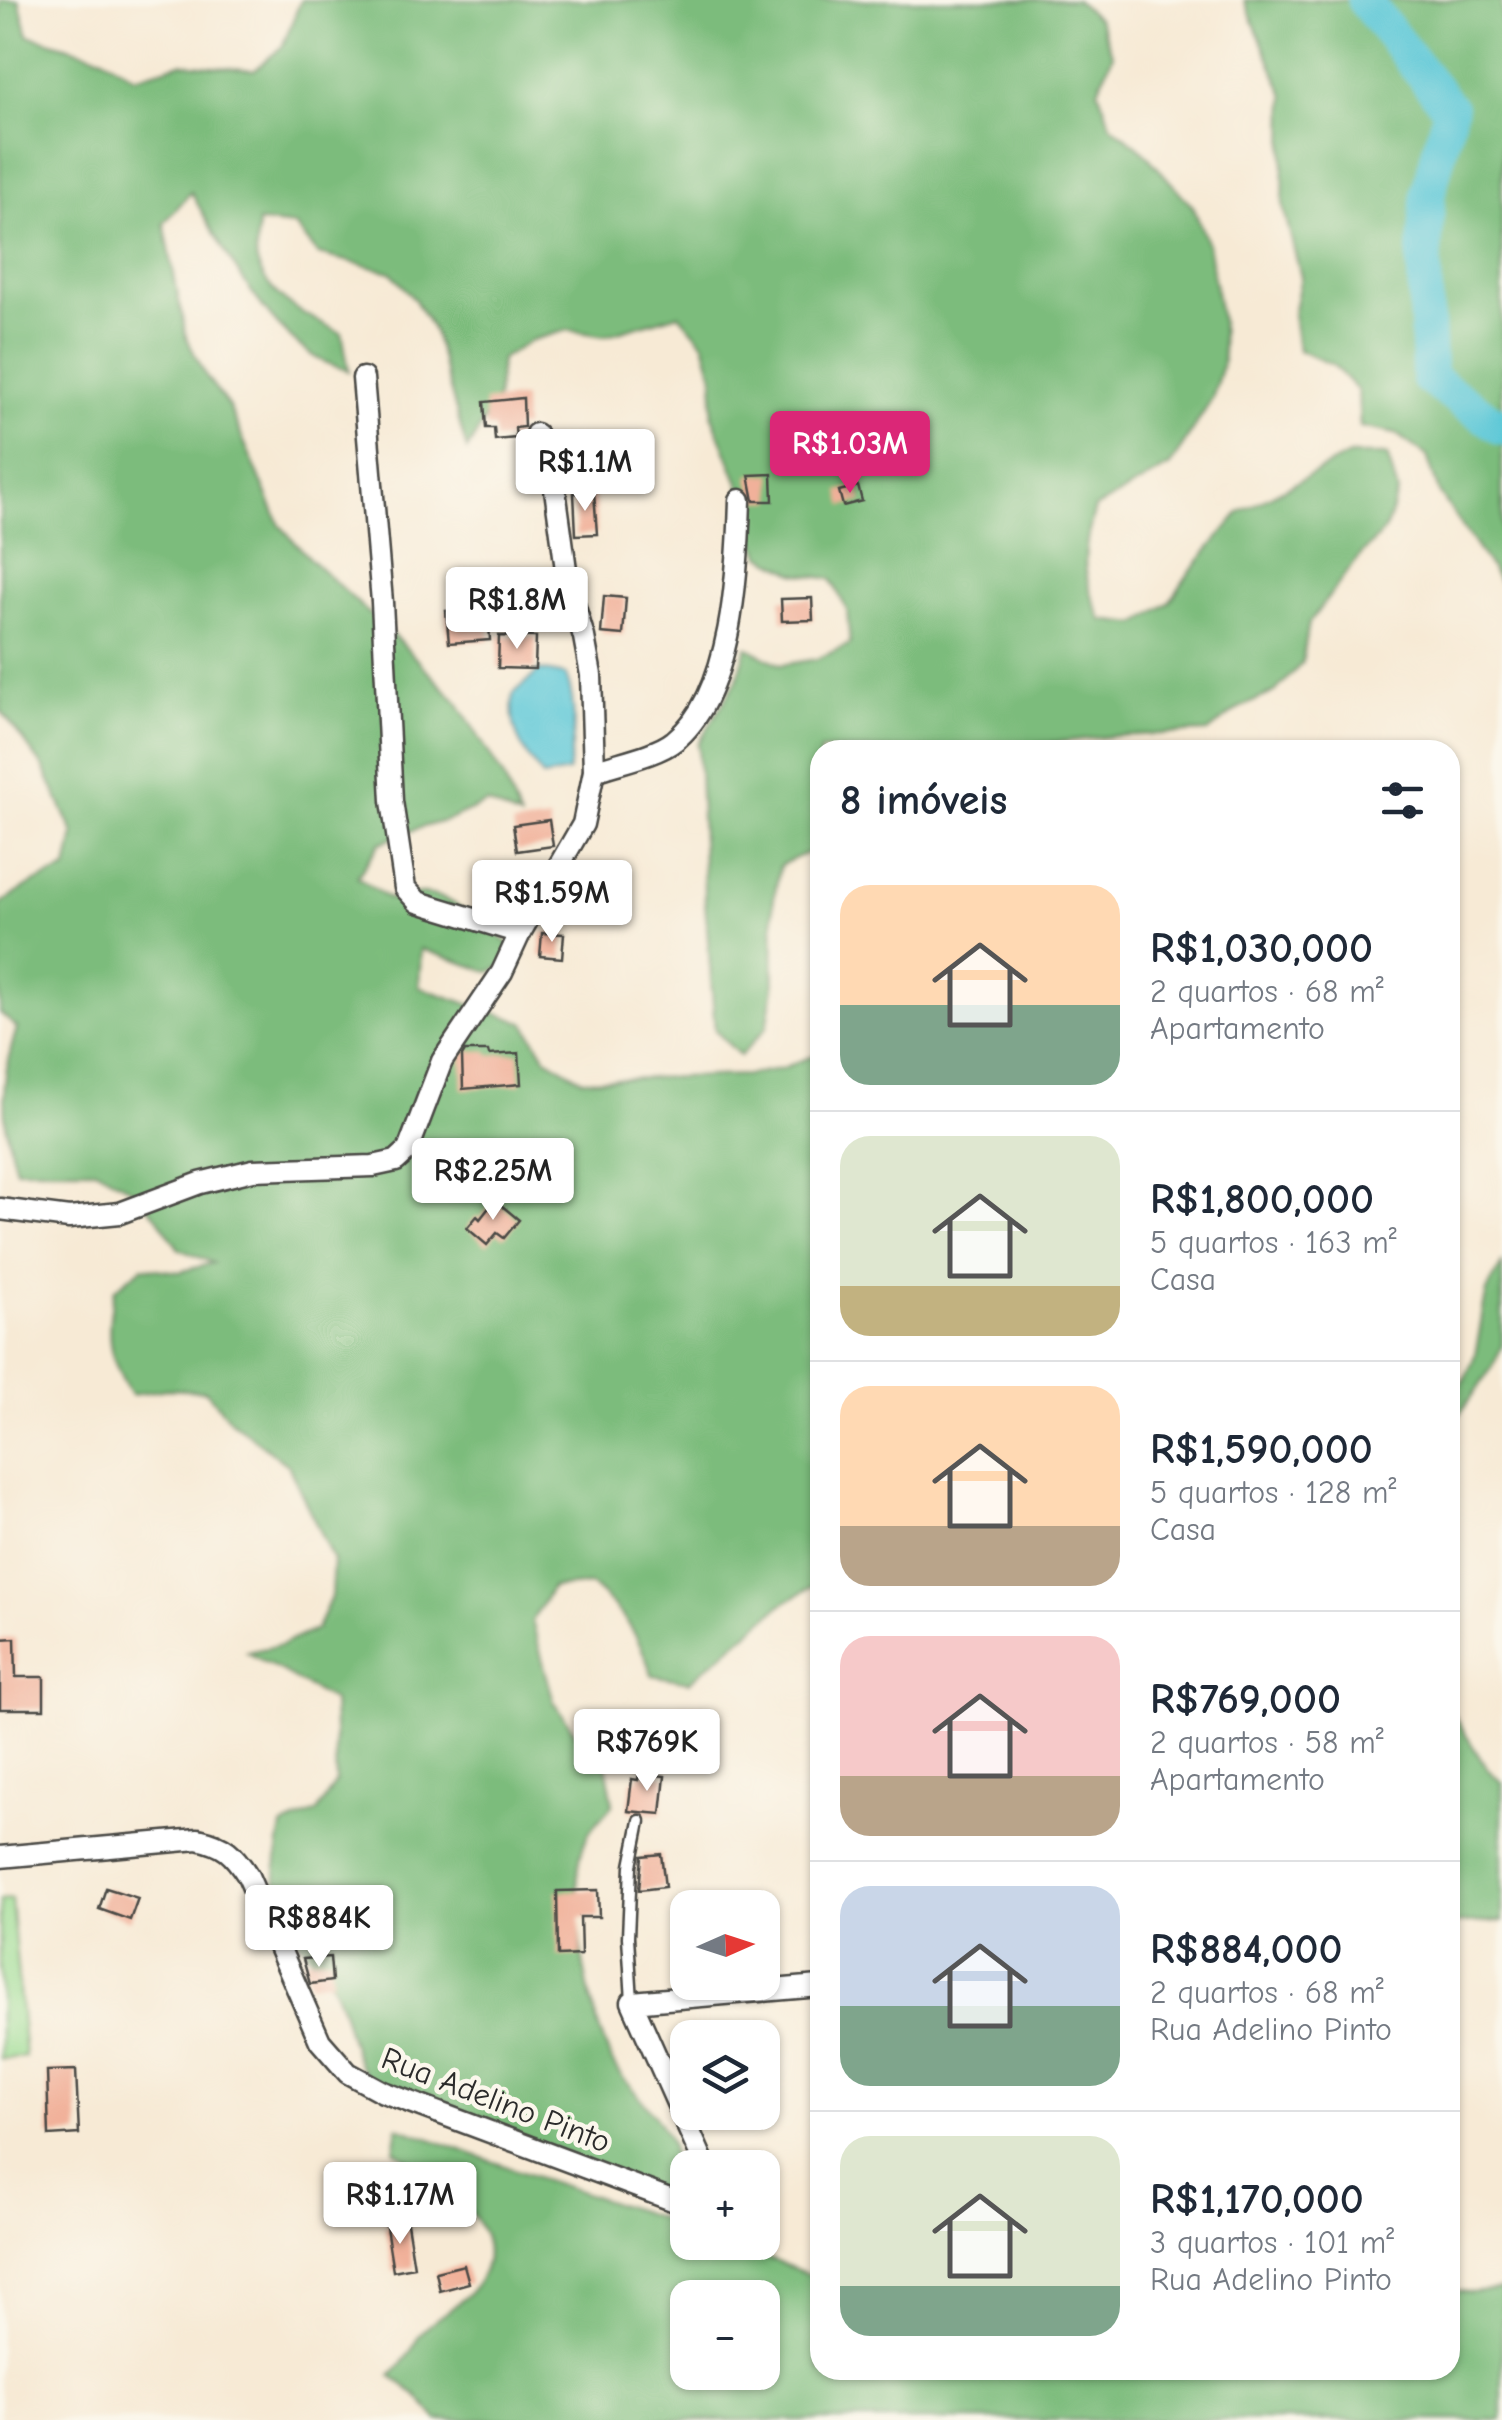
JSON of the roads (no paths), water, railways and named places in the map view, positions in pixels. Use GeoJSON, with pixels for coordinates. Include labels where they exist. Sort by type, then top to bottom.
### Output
{"type":"FeatureCollection","features":[{"type":"Feature","properties":{"kind":"street"},"geometry":{"type":"LineString","coordinates":[[363,378],[382,602],[392,800],[405,888],[418,902],[520,932]]}},
{"type":"Feature","properties":{"kind":"street"},"geometry":{"type":"LineString","coordinates":[[0,1209],[69,1218],[120,1213],[252,1170],[374,1166],[396,1161],[408,1150],[442,1061],[502,972],[520,932],[582,824],[594,771],[591,676],[568,584],[553,475],[536,434]]}},
{"type":"Feature","properties":{"kind":"street"},"geometry":{"type":"LineString","coordinates":[[594,771],[671,744],[700,717],[714,684],[738,576],[740,500]]}},
{"type":"Feature","properties":{"kind":"street","name":"Rua Adelino Pinto"},"geometry":{"type":"LineString","coordinates":[[0,1857],[198,1839],[219,1844],[232,1852],[248,1876],[320,2042],[348,2073],[383,2092],[670,2199]]}},
{"type":"Feature","properties":{"kind":"street"},"geometry":{"type":"LineString","coordinates":[[698,2150],[632,2002],[810,1987]]}},
{"type":"Feature","properties":{"kind":"lane"},"geometry":{"type":"LineString","coordinates":[[632,2002],[628,1937],[631,1866],[640,1820]]}},
{"type":"Feature","properties":{"kind":"water"},"geometry":{"type":"Polygon","coordinates":[[[540,670],[566,675],[573,711],[568,772],[543,777],[518,739],[512,707],[513,694],[540,670]]]}},
{"type":"Feature","properties":{"kind":"waterway"},"geometry":{"type":"LineString","coordinates":[[1364,0],[1450,109],[1428,194],[1424,260],[1429,378],[1502,428]]}}]}
